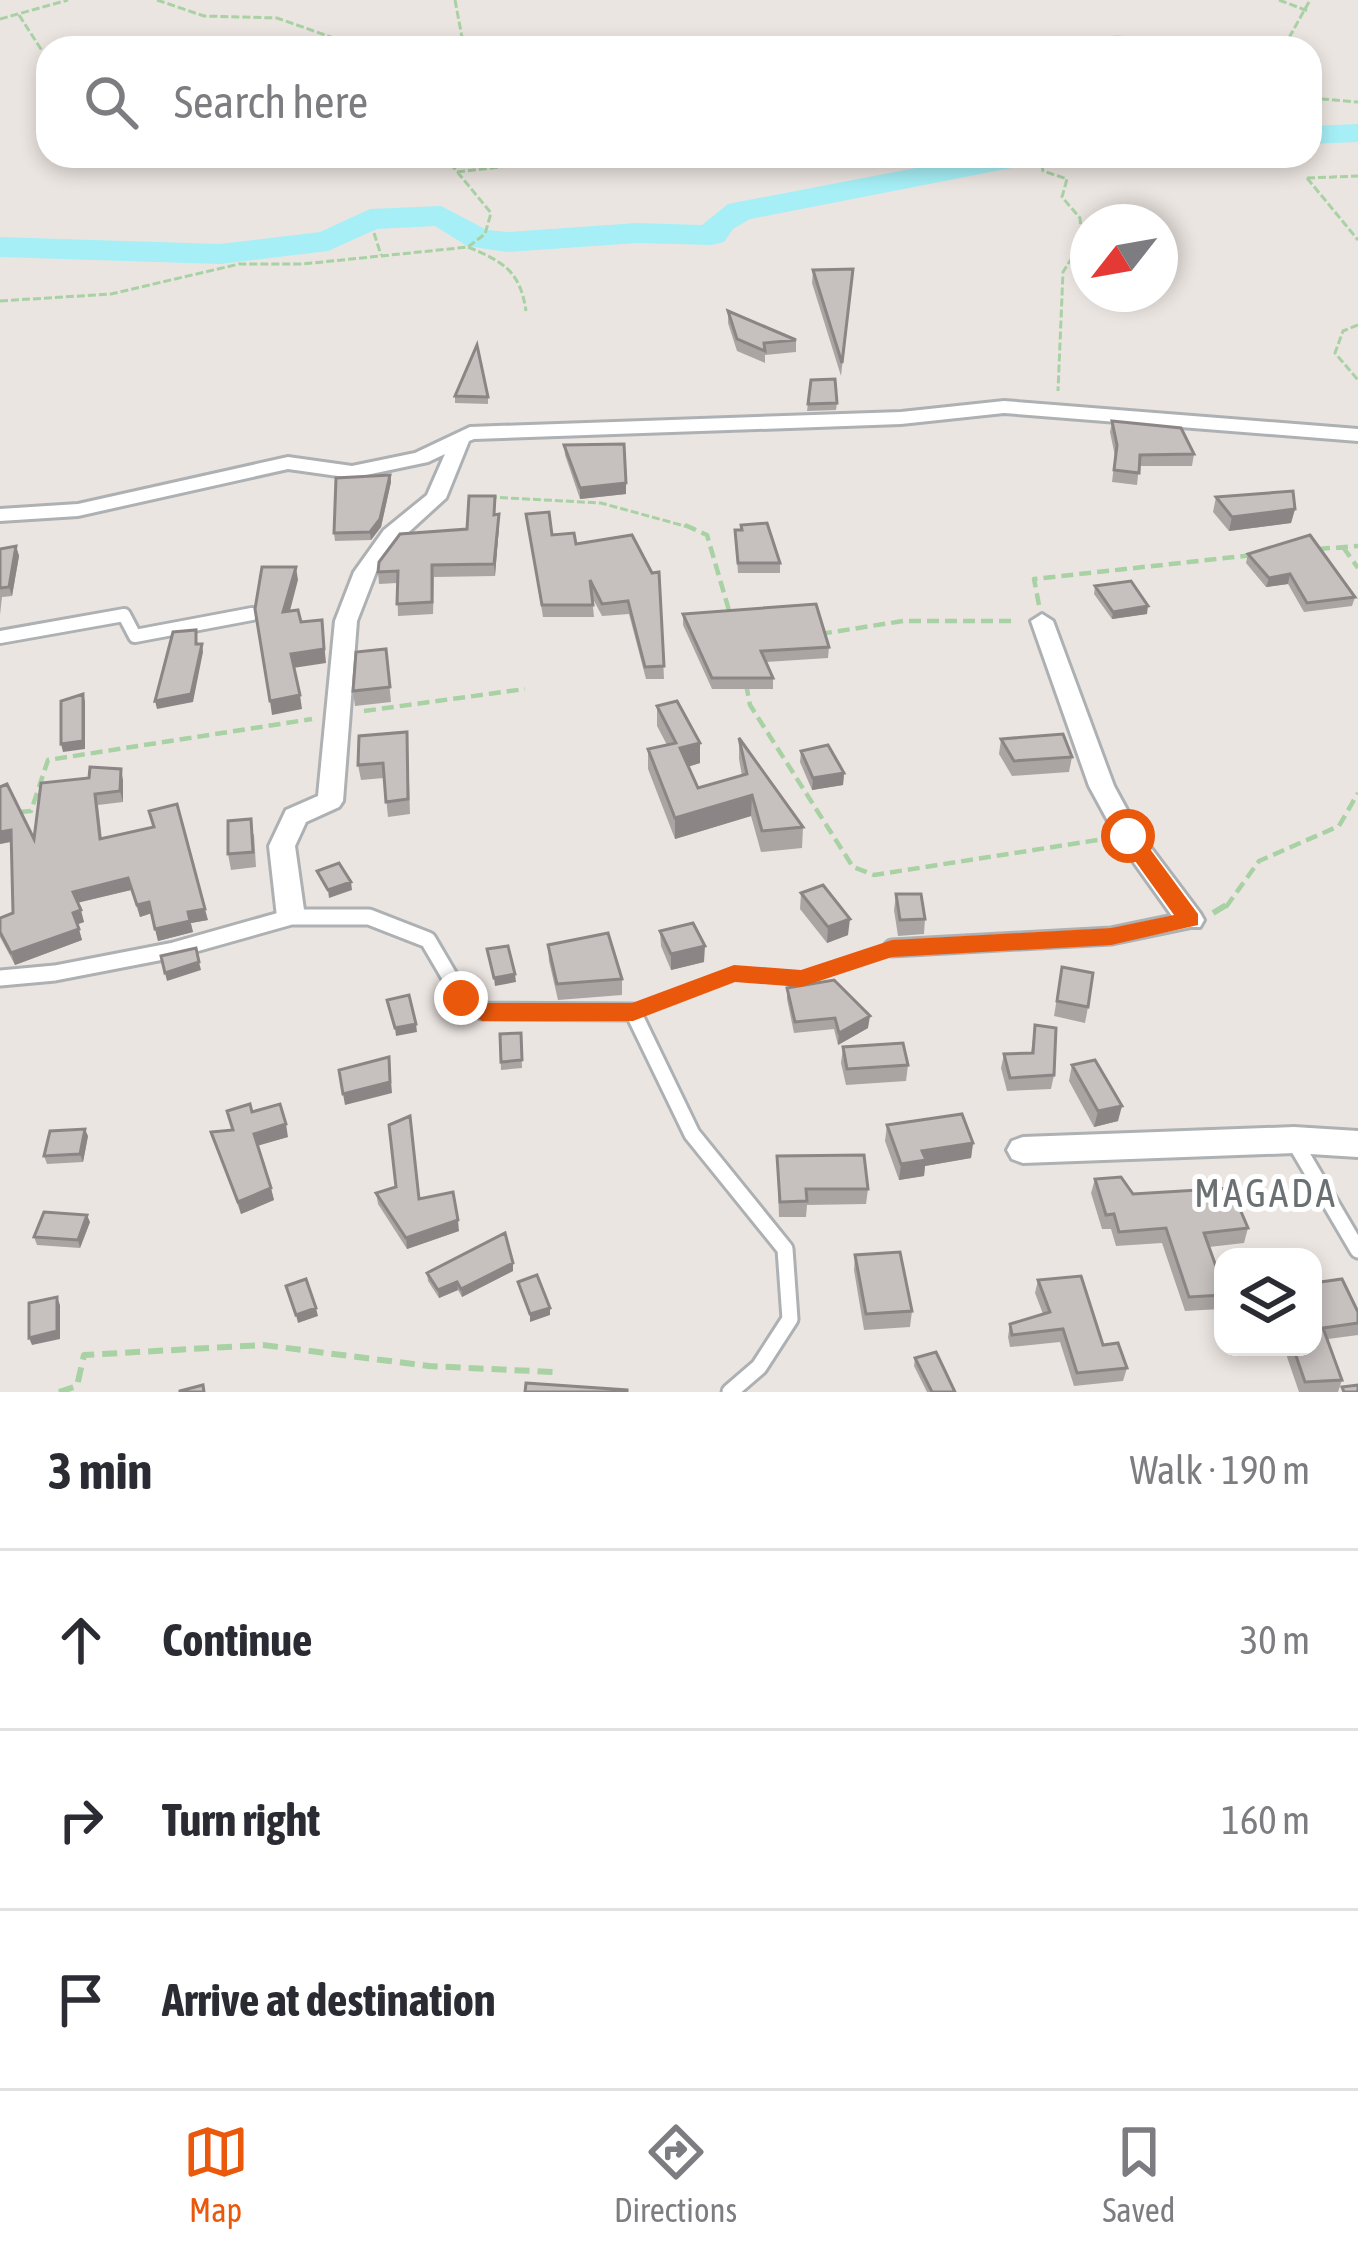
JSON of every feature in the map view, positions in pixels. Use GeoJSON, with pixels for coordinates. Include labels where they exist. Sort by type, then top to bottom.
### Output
{"type":"FeatureCollection","features":[{"type":"Feature","properties":{"kind":"street"},"geometry":{"type":"LineString","coordinates":[[0,515],[78,510],[288,464],[352,472],[421,458],[470,433],[901,418],[1004,407],[1358,435]]}},
{"type":"Feature","properties":{"kind":"street"},"geometry":{"type":"LineString","coordinates":[[292,917],[281,846],[295,816],[330,801],[346,620],[364,572],[392,536],[436,498],[460,442]]}},
{"type":"Feature","properties":{"kind":"street"},"geometry":{"type":"LineString","coordinates":[[1042,620],[1079,730],[1128,836],[1190,920]]}},
{"type":"Feature","properties":{"kind":"street"},"geometry":{"type":"LineString","coordinates":[[1023,1150],[1294,1140],[1358,1144]]}},
{"type":"Feature","properties":{"kind":"lane"},"geometry":{"type":"LineString","coordinates":[[0,637],[124,615],[135,636],[252,614]]}},
{"type":"Feature","properties":{"kind":"lane"},"geometry":{"type":"LineString","coordinates":[[0,978],[55,973],[174,950],[292,917],[369,917],[428,940],[461,998],[482,1012],[633,1012],[692,1134],[785,1249],[790,1319],[759,1367],[730,1392]]}},
{"type":"Feature","properties":{"kind":"lane"},"geometry":{"type":"LineString","coordinates":[[892,948],[1111,936],[1190,920]]}},
{"type":"Feature","properties":{"kind":"lane"},"geometry":{"type":"LineString","coordinates":[[1294,1140],[1358,1250]]}},
{"type":"Feature","properties":{"kind":"path"},"geometry":{"type":"LineString","coordinates":[[0,19],[68,0]]}},
{"type":"Feature","properties":{"kind":"path"},"geometry":{"type":"LineString","coordinates":[[157,0],[204,16],[277,18],[328,36]]}},
{"type":"Feature","properties":{"kind":"path"},"geometry":{"type":"LineString","coordinates":[[454,0],[462,36]]}},
{"type":"Feature","properties":{"kind":"path"},"geometry":{"type":"LineString","coordinates":[[1279,0],[1308,11]]}},
{"type":"Feature","properties":{"kind":"path"},"geometry":{"type":"LineString","coordinates":[[1290,36],[1310,0]]}},
{"type":"Feature","properties":{"kind":"path"},"geometry":{"type":"LineString","coordinates":[[18,14],[36,42]]}},
{"type":"Feature","properties":{"kind":"path"},"geometry":{"type":"LineString","coordinates":[[1322,99],[1358,102]]}},
{"type":"Feature","properties":{"kind":"path"},"geometry":{"type":"LineString","coordinates":[[454,168],[491,213],[485,234],[469,247]]}},
{"type":"Feature","properties":{"kind":"path"},"geometry":{"type":"LineString","coordinates":[[457,172],[491,168]]}},
{"type":"Feature","properties":{"kind":"path"},"geometry":{"type":"LineString","coordinates":[[1043,168],[1067,179],[1063,197],[1080,218],[1082,242],[1063,272],[1058,396],[1064,411]]}},
{"type":"Feature","properties":{"kind":"path"},"geometry":{"type":"LineString","coordinates":[[1358,176],[1307,178],[1358,240]]}},
{"type":"Feature","properties":{"kind":"path"},"geometry":{"type":"LineString","coordinates":[[374,233],[382,255]]}},
{"type":"Feature","properties":{"kind":"path"},"geometry":{"type":"LineString","coordinates":[[0,301],[111,294],[239,264],[303,264],[469,247],[506,264],[523,280],[526,311]]}},
{"type":"Feature","properties":{"kind":"path"},"geometry":{"type":"LineString","coordinates":[[1358,325],[1343,331],[1335,353],[1358,380]]}},
{"type":"Feature","properties":{"kind":"path"},"geometry":{"type":"LineString","coordinates":[[483,497],[553,496],[670,516],[707,535],[730,618]]}},
{"type":"Feature","properties":{"kind":"path"},"geometry":{"type":"LineString","coordinates":[[1304,550],[1358,546]]}},
{"type":"Feature","properties":{"kind":"path"},"geometry":{"type":"LineString","coordinates":[[1343,547],[1358,568]]}},
{"type":"Feature","properties":{"kind":"path"},"geometry":{"type":"LineString","coordinates":[[802,637],[903,621],[1042,620],[1034,579],[1266,554]]}},
{"type":"Feature","properties":{"kind":"path"},"geometry":{"type":"LineString","coordinates":[[746,683],[750,706],[853,867],[874,875],[1128,836]]}},
{"type":"Feature","properties":{"kind":"path"},"geometry":{"type":"LineString","coordinates":[[28,827],[48,760],[525,689]]}},
{"type":"Feature","properties":{"kind":"path"},"geometry":{"type":"LineString","coordinates":[[1190,920],[1223,911],[1259,861],[1339,826],[1358,793]]}},
{"type":"Feature","properties":{"kind":"path"},"geometry":{"type":"LineString","coordinates":[[15,813],[31,811]]}},
{"type":"Feature","properties":{"kind":"path"},"geometry":{"type":"LineString","coordinates":[[633,1012],[734,973],[801,978],[892,948]]}},
{"type":"Feature","properties":{"kind":"path"},"geometry":{"type":"LineString","coordinates":[[58,1392],[77,1386],[84,1355],[263,1345],[429,1366],[553,1372]]}},
{"type":"Feature","properties":{"kind":"building"},"geometry":{"type":"Polygon","coordinates":[[[853,269],[842,363],[813,270],[853,269]]]}},
{"type":"Feature","properties":{"kind":"building"},"geometry":{"type":"Polygon","coordinates":[[[728,311],[796,340],[764,343],[765,351],[737,339],[728,311]]]}},
{"type":"Feature","properties":{"kind":"building"},"geometry":{"type":"Polygon","coordinates":[[[477,345],[488,397],[455,396],[477,345]]]}},
{"type":"Feature","properties":{"kind":"building"},"geometry":{"type":"Polygon","coordinates":[[[835,379],[837,403],[808,404],[811,380],[835,379]]]}},
{"type":"Feature","properties":{"kind":"building"},"geometry":{"type":"Polygon","coordinates":[[[1112,421],[1181,428],[1194,454],[1140,455],[1139,473],[1114,470],[1117,445],[1112,421]]]}},
{"type":"Feature","properties":{"kind":"building"},"geometry":{"type":"Polygon","coordinates":[[[624,444],[626,483],[580,488],[564,445],[624,444]]]}},
{"type":"Feature","properties":{"kind":"building"},"geometry":{"type":"Polygon","coordinates":[[[390,475],[380,519],[370,532],[334,533],[336,478],[390,475]]]}},
{"type":"Feature","properties":{"kind":"building"},"geometry":{"type":"Polygon","coordinates":[[[1293,491],[1295,509],[1232,517],[1216,497],[1293,491]]]}},
{"type":"Feature","properties":{"kind":"building"},"geometry":{"type":"Polygon","coordinates":[[[469,496],[495,496],[494,515],[499,514],[494,564],[432,565],[432,602],[397,604],[398,571],[378,572],[379,562],[400,534],[467,529],[469,496]]]}},
{"type":"Feature","properties":{"kind":"building"},"geometry":{"type":"Polygon","coordinates":[[[549,512],[552,535],[574,533],[576,544],[632,535],[652,573],[659,572],[664,666],[645,667],[628,601],[602,604],[590,580],[593,605],[542,605],[526,514],[549,512]]]}},
{"type":"Feature","properties":{"kind":"building"},"geometry":{"type":"Polygon","coordinates":[[[767,523],[780,563],[738,563],[735,530],[742,530],[741,525],[767,523]]]}},
{"type":"Feature","properties":{"kind":"building"},"geometry":{"type":"Polygon","coordinates":[[[1310,535],[1355,597],[1307,603],[1290,574],[1269,578],[1248,554],[1310,535]]]}},
{"type":"Feature","properties":{"kind":"building"},"geometry":{"type":"Polygon","coordinates":[[[16,546],[9,587],[0,588],[0,549],[16,546]]]}},
{"type":"Feature","properties":{"kind":"building"},"geometry":{"type":"Polygon","coordinates":[[[262,567],[296,567],[283,612],[298,610],[301,622],[322,620],[324,649],[291,654],[300,695],[270,701],[255,609],[262,567]]]}},
{"type":"Feature","properties":{"kind":"building"},"geometry":{"type":"Polygon","coordinates":[[[1131,581],[1148,606],[1113,612],[1095,586],[1131,581]]]}},
{"type":"Feature","properties":{"kind":"building"},"geometry":{"type":"Polygon","coordinates":[[[816,604],[829,647],[761,651],[773,678],[712,678],[683,614],[816,604]]]}},
{"type":"Feature","properties":{"kind":"building"},"geometry":{"type":"Polygon","coordinates":[[[196,630],[196,644],[202,644],[191,694],[155,701],[173,632],[196,630]]]}},
{"type":"Feature","properties":{"kind":"building"},"geometry":{"type":"Polygon","coordinates":[[[386,649],[390,687],[353,691],[356,652],[386,649]]]}},
{"type":"Feature","properties":{"kind":"building"},"geometry":{"type":"Polygon","coordinates":[[[83,694],[83,741],[61,744],[61,701],[83,694]]]}},
{"type":"Feature","properties":{"kind":"building"},"geometry":{"type":"Polygon","coordinates":[[[677,701],[700,743],[680,748],[698,788],[747,774],[739,738],[803,827],[762,831],[752,795],[675,818],[648,749],[676,743],[657,706],[677,701]]]}},
{"type":"Feature","properties":{"kind":"building"},"geometry":{"type":"Polygon","coordinates":[[[407,732],[408,799],[386,802],[383,763],[358,765],[359,736],[407,732]]]}},
{"type":"Feature","properties":{"kind":"building"},"geometry":{"type":"Polygon","coordinates":[[[1063,734],[1072,757],[1014,761],[1001,739],[1063,734]]]}},
{"type":"Feature","properties":{"kind":"building"},"geometry":{"type":"Polygon","coordinates":[[[828,745],[844,773],[813,778],[801,751],[828,745]]]}},
{"type":"Feature","properties":{"kind":"building"},"geometry":{"type":"Polygon","coordinates":[[[90,767],[121,769],[120,791],[95,794],[100,839],[154,827],[149,811],[177,804],[205,909],[188,912],[190,921],[155,929],[149,902],[137,905],[128,878],[73,892],[81,910],[73,913],[79,929],[11,953],[0,932],[0,918],[13,913],[11,830],[0,832],[0,787],[7,784],[34,839],[41,783],[89,778],[90,767]]]}},
{"type":"Feature","properties":{"kind":"building"},"geometry":{"type":"Polygon","coordinates":[[[251,819],[253,852],[228,854],[228,821],[251,819]]]}},
{"type":"Feature","properties":{"kind":"building"},"geometry":{"type":"Polygon","coordinates":[[[339,863],[351,882],[328,890],[317,871],[339,863]]]}},
{"type":"Feature","properties":{"kind":"building"},"geometry":{"type":"Polygon","coordinates":[[[823,885],[850,919],[828,927],[801,893],[823,885]]]}},
{"type":"Feature","properties":{"kind":"building"},"geometry":{"type":"Polygon","coordinates":[[[896,894],[921,894],[925,919],[900,920],[896,894]]]}},
{"type":"Feature","properties":{"kind":"building"},"geometry":{"type":"Polygon","coordinates":[[[693,923],[705,946],[671,954],[660,931],[693,923]]]}},
{"type":"Feature","properties":{"kind":"building"},"geometry":{"type":"Polygon","coordinates":[[[608,933],[622,979],[557,984],[548,945],[608,933]]]}},
{"type":"Feature","properties":{"kind":"building"},"geometry":{"type":"Polygon","coordinates":[[[508,946],[515,974],[494,978],[487,949],[508,946]]]}},
{"type":"Feature","properties":{"kind":"building"},"geometry":{"type":"Polygon","coordinates":[[[196,948],[199,962],[165,973],[161,956],[196,948]]]}},
{"type":"Feature","properties":{"kind":"building"},"geometry":{"type":"Polygon","coordinates":[[[1062,967],[1093,973],[1088,1007],[1057,1001],[1062,967]]]}},
{"type":"Feature","properties":{"kind":"building"},"geometry":{"type":"Polygon","coordinates":[[[834,980],[870,1016],[839,1033],[835,1018],[795,1022],[787,988],[834,980]]]}},
{"type":"Feature","properties":{"kind":"building"},"geometry":{"type":"Polygon","coordinates":[[[409,995],[416,1024],[395,1028],[387,1000],[409,995]]]}},
{"type":"Feature","properties":{"kind":"building"},"geometry":{"type":"Polygon","coordinates":[[[1035,1025],[1056,1028],[1054,1075],[1010,1078],[1004,1054],[1033,1053],[1035,1025]]]}},
{"type":"Feature","properties":{"kind":"building"},"geometry":{"type":"Polygon","coordinates":[[[521,1033],[522,1060],[501,1062],[500,1034],[521,1033]]]}},
{"type":"Feature","properties":{"kind":"building"},"geometry":{"type":"Polygon","coordinates":[[[903,1043],[908,1065],[847,1069],[843,1047],[903,1043]]]}},
{"type":"Feature","properties":{"kind":"building"},"geometry":{"type":"Polygon","coordinates":[[[389,1057],[390,1082],[343,1094],[339,1070],[389,1057]]]}},
{"type":"Feature","properties":{"kind":"building"},"geometry":{"type":"Polygon","coordinates":[[[1095,1060],[1122,1106],[1098,1111],[1072,1065],[1095,1060]]]}},
{"type":"Feature","properties":{"kind":"building"},"geometry":{"type":"Polygon","coordinates":[[[250,1104],[252,1112],[280,1104],[286,1124],[254,1134],[271,1188],[238,1202],[211,1132],[233,1130],[227,1111],[250,1104]]]}},
{"type":"Feature","properties":{"kind":"building"},"geometry":{"type":"Polygon","coordinates":[[[962,1114],[973,1143],[922,1151],[926,1160],[901,1164],[887,1125],[962,1114]]]}},
{"type":"Feature","properties":{"kind":"building"},"geometry":{"type":"Polygon","coordinates":[[[410,1116],[419,1199],[453,1192],[458,1220],[406,1238],[376,1193],[396,1187],[389,1125],[410,1116]]]}},
{"type":"Feature","properties":{"kind":"building"},"geometry":{"type":"Polygon","coordinates":[[[85,1129],[80,1154],[44,1156],[50,1131],[85,1129]]]}},
{"type":"Feature","properties":{"kind":"building"},"geometry":{"type":"Polygon","coordinates":[[[864,1155],[868,1189],[806,1189],[807,1201],[780,1202],[777,1156],[864,1155]]]}},
{"type":"Feature","properties":{"kind":"building"},"geometry":{"type":"Polygon","coordinates":[[[1121,1177],[1133,1194],[1231,1188],[1248,1228],[1204,1233],[1214,1261],[1214,1296],[1189,1297],[1166,1228],[1119,1232],[1114,1214],[1106,1215],[1095,1179],[1121,1177]]]}},
{"type":"Feature","properties":{"kind":"building"},"geometry":{"type":"Polygon","coordinates":[[[44,1212],[87,1215],[78,1240],[34,1237],[44,1212]]]}},
{"type":"Feature","properties":{"kind":"building"},"geometry":{"type":"Polygon","coordinates":[[[505,1233],[513,1263],[461,1289],[457,1282],[438,1290],[427,1273],[505,1233]]]}},
{"type":"Feature","properties":{"kind":"building"},"geometry":{"type":"Polygon","coordinates":[[[900,1252],[912,1311],[866,1314],[855,1255],[900,1252]]]}},
{"type":"Feature","properties":{"kind":"building"},"geometry":{"type":"Polygon","coordinates":[[[537,1275],[550,1308],[530,1314],[518,1282],[537,1275]]]}},
{"type":"Feature","properties":{"kind":"building"},"geometry":{"type":"Polygon","coordinates":[[[1081,1276],[1103,1345],[1118,1343],[1127,1368],[1077,1373],[1063,1329],[1012,1335],[1010,1324],[1050,1312],[1038,1280],[1081,1276]]]}},
{"type":"Feature","properties":{"kind":"building"},"geometry":{"type":"Polygon","coordinates":[[[306,1279],[316,1308],[296,1315],[286,1286],[306,1279]]]}},
{"type":"Feature","properties":{"kind":"building"},"geometry":{"type":"Polygon","coordinates":[[[1342,1279],[1358,1312],[1358,1323],[1323,1328],[1342,1380],[1305,1382],[1296,1356],[1322,1356],[1322,1282],[1342,1279]]]}},
{"type":"Feature","properties":{"kind":"building"},"geometry":{"type":"Polygon","coordinates":[[[57,1297],[57,1331],[29,1338],[29,1303],[57,1297]]]}},
{"type":"Feature","properties":{"kind":"building"},"geometry":{"type":"Polygon","coordinates":[[[936,1352],[955,1392],[932,1392],[915,1358],[936,1352]]]}},
{"type":"Feature","properties":{"kind":"building"},"geometry":{"type":"Polygon","coordinates":[[[526,1383],[627,1390],[627,1392],[525,1392],[526,1383]]]}},
{"type":"Feature","properties":{"kind":"building"},"geometry":{"type":"Polygon","coordinates":[[[203,1385],[204,1392],[180,1392],[180,1391],[203,1385]]]}},
{"type":"Feature","properties":{"kind":"building"},"geometry":{"type":"Polygon","coordinates":[[[1358,1385],[1358,1392],[1344,1392],[1342,1387],[1358,1385]]]}},
{"type":"Feature","properties":{"kind":"waterway"},"geometry":{"type":"LineString","coordinates":[[1322,134],[1358,133]]}},
{"type":"Feature","properties":{"kind":"waterway"},"geometry":{"type":"LineString","coordinates":[[0,247],[220,254],[328,241],[370,219],[441,216],[479,239],[507,242],[637,233],[712,235],[721,222],[740,211],[964,168]]}},
{"type":"Feature","properties":{"kind":"district","name":"MAGADA"},"geometry":{"type":"Point","coordinates":[1266,1193]}},
{"type":"Feature","properties":{"kind":"route"},"geometry":{"type":"LineString","coordinates":[[461,998],[482,1012],[633,1012],[734,973],[801,978],[892,948],[1111,936],[1190,920],[1128,836]]}}]}
